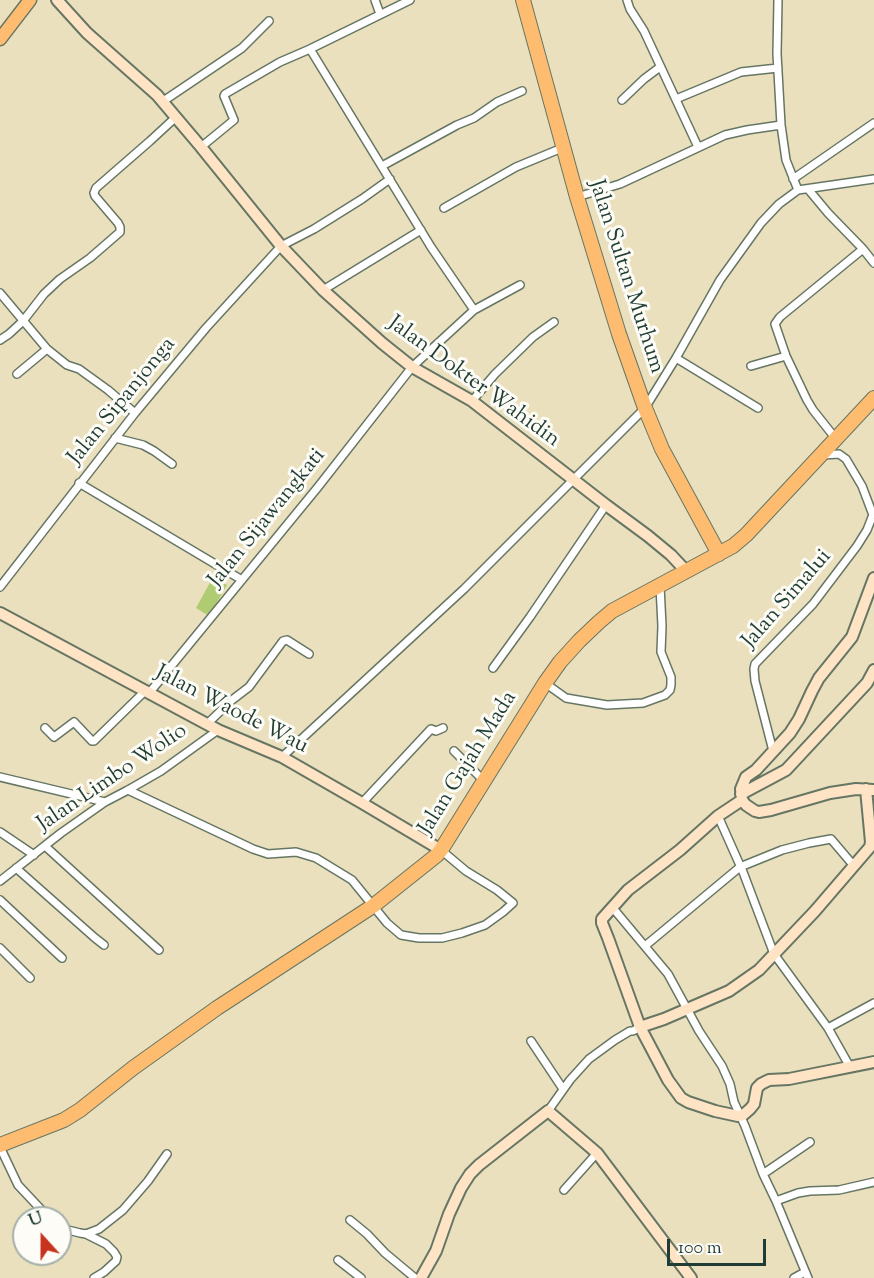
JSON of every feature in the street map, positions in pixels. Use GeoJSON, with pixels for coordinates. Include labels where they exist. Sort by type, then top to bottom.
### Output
{"type":"FeatureCollection","features":[{"type":"Feature","properties":{"kind":"highway","name":"Jalan Sultan Murhum"},"geometry":{"type":"LineString","coordinates":[[523,0],[562,148],[619,334],[645,408],[662,449],[719,554]]}},
{"type":"Feature","properties":{"kind":"highway","name":"Jalan Gajah Mada"},"geometry":{"type":"LineString","coordinates":[[0,1146],[64,1120],[80,1110],[133,1068],[199,1021],[373,906],[441,850],[545,683],[560,662],[598,622],[612,611],[733,546],[746,535],[874,398]]}},
{"type":"Feature","properties":{"kind":"main road"},"geometry":{"type":"LineString","coordinates":[[0,31],[23,0]]}},
{"type":"Feature","properties":{"kind":"main road"},"geometry":{"type":"LineString","coordinates":[[0,39],[30,0]]}},
{"type":"Feature","properties":{"kind":"street","name":"Jalan Dokter Wahidin"},"geometry":{"type":"LineString","coordinates":[[57,0],[87,33],[176,117],[281,246],[323,290],[412,367],[472,400],[606,506],[648,536],[686,571]]}},
{"type":"Feature","properties":{"kind":"street"},"geometry":{"type":"LineString","coordinates":[[375,0],[380,14]]}},
{"type":"Feature","properties":{"kind":"street"},"geometry":{"type":"LineString","coordinates":[[201,147],[234,120],[224,95],[280,62],[410,0]]}},
{"type":"Feature","properties":{"kind":"street"},"geometry":{"type":"LineString","coordinates":[[627,0],[644,31],[698,147]]}},
{"type":"Feature","properties":{"kind":"street"},"geometry":{"type":"LineString","coordinates":[[778,0],[781,125],[786,160],[798,190]]}},
{"type":"Feature","properties":{"kind":"street"},"geometry":{"type":"LineString","coordinates":[[162,102],[242,48],[269,21]]}},
{"type":"Feature","properties":{"kind":"street"},"geometry":{"type":"LineString","coordinates":[[310,49],[421,230],[474,310]]}},
{"type":"Feature","properties":{"kind":"street"},"geometry":{"type":"LineString","coordinates":[[622,100],[660,67]]}},
{"type":"Feature","properties":{"kind":"street"},"geometry":{"type":"LineString","coordinates":[[676,99],[741,72],[778,68]]}},
{"type":"Feature","properties":{"kind":"street"},"geometry":{"type":"LineString","coordinates":[[382,166],[457,124],[474,117],[497,102],[522,91]]}},
{"type":"Feature","properties":{"kind":"street"},"geometry":{"type":"LineString","coordinates":[[0,340],[23,321],[44,294],[60,279],[90,258],[120,232],[118,223],[95,196],[96,188],[176,117]]}},
{"type":"Feature","properties":{"kind":"street"},"geometry":{"type":"LineString","coordinates":[[793,179],[874,123]]}},
{"type":"Feature","properties":{"kind":"street"},"geometry":{"type":"LineString","coordinates":[[577,197],[620,184],[725,135],[781,125]]}},
{"type":"Feature","properties":{"kind":"street"},"geometry":{"type":"LineString","coordinates":[[444,208],[516,167],[562,148]]}},
{"type":"Feature","properties":{"kind":"street"},"geometry":{"type":"LineString","coordinates":[[281,246],[314,229],[390,179]]}},
{"type":"Feature","properties":{"kind":"street"},"geometry":{"type":"LineString","coordinates":[[282,757],[464,589],[645,408],[720,280],[754,232],[779,204],[798,190],[874,179]]}},
{"type":"Feature","properties":{"kind":"street"},"geometry":{"type":"LineString","coordinates":[[808,189],[874,263]]}},
{"type":"Feature","properties":{"kind":"street"},"geometry":{"type":"LineString","coordinates":[[323,290],[421,230]]}},
{"type":"Feature","properties":{"kind":"street","name":"Jalan Sipanjonga"},"geometry":{"type":"LineString","coordinates":[[0,587],[135,413],[206,328],[281,246]]}},
{"type":"Feature","properties":{"kind":"street"},"geometry":{"type":"LineString","coordinates":[[836,439],[807,400],[786,356],[775,324],[863,249]]}},
{"type":"Feature","properties":{"kind":"street","name":"Jalan Sijawangkati"},"geometry":{"type":"LineString","coordinates":[[45,728],[52,737],[56,737],[74,722],[94,741],[147,691],[242,580],[412,367],[474,310],[520,285]]}},
{"type":"Feature","properties":{"kind":"street"},"geometry":{"type":"LineString","coordinates":[[0,293],[47,349],[67,365],[80,369],[135,413]]}},
{"type":"Feature","properties":{"kind":"street"},"geometry":{"type":"LineString","coordinates":[[472,400],[533,337],[554,321]]}},
{"type":"Feature","properties":{"kind":"street"},"geometry":{"type":"LineString","coordinates":[[17,374],[47,349]]}},
{"type":"Feature","properties":{"kind":"street"},"geometry":{"type":"LineString","coordinates":[[751,366],[786,356]]}},
{"type":"Feature","properties":{"kind":"street"},"geometry":{"type":"LineString","coordinates":[[676,358],[758,408]]}},
{"type":"Feature","properties":{"kind":"street"},"geometry":{"type":"LineString","coordinates":[[115,438],[143,445],[172,464]]}},
{"type":"Feature","properties":{"kind":"street"},"geometry":{"type":"LineString","coordinates":[[820,455],[839,454],[846,459],[862,486],[873,514]]}},
{"type":"Feature","properties":{"kind":"street"},"geometry":{"type":"LineString","coordinates":[[79,483],[242,580]]}},
{"type":"Feature","properties":{"kind":"street"},"geometry":{"type":"LineString","coordinates":[[493,668],[606,506]]}},
{"type":"Feature","properties":{"kind":"street","name":"Jalan Simalui"},"geometry":{"type":"LineString","coordinates":[[773,751],[755,681],[755,664],[813,604],[857,546],[873,514]]}},
{"type":"Feature","properties":{"kind":"street"},"geometry":{"type":"LineString","coordinates":[[421,1278],[436,1251],[461,1188],[479,1165],[548,1111],[563,1089],[600,1050],[630,1031],[729,992],[759,969],[815,911],[870,848],[870,789],[830,793],[759,812],[750,808],[741,797],[741,789],[744,781],[790,733],[819,678],[852,637],[874,578]]}},
{"type":"Feature","properties":{"kind":"street"},"geometry":{"type":"LineString","coordinates":[[545,683],[566,698],[607,705],[643,703],[665,695],[671,685],[661,652],[660,585]]}},
{"type":"Feature","properties":{"kind":"street","name":"Jalan Waode Wau"},"geometry":{"type":"LineString","coordinates":[[0,613],[218,730],[282,757],[441,850]]}},
{"type":"Feature","properties":{"kind":"street"},"geometry":{"type":"LineString","coordinates":[[207,724],[249,687],[283,641],[287,640],[309,654]]}},
{"type":"Feature","properties":{"kind":"street"},"geometry":{"type":"LineString","coordinates":[[872,677],[786,770],[741,797],[718,816],[628,891],[603,917],[602,923],[640,1027],[668,1080],[681,1098],[688,1102],[715,1111],[740,1115],[746,1113],[754,1104],[760,1084],[769,1080],[789,1079],[874,1062]]}},
{"type":"Feature","properties":{"kind":"street"},"geometry":{"type":"LineString","coordinates":[[362,803],[431,729],[436,731],[443,728]]}},
{"type":"Feature","properties":{"kind":"street","name":"Jalan Limbo Wolio"},"geometry":{"type":"LineString","coordinates":[[1,879],[105,802],[162,771],[218,730]]}},
{"type":"Feature","properties":{"kind":"street"},"geometry":{"type":"LineString","coordinates":[[454,751],[484,781]]}},
{"type":"Feature","properties":{"kind":"street"},"geometry":{"type":"LineString","coordinates":[[0,777],[105,802]]}},
{"type":"Feature","properties":{"kind":"street"},"geometry":{"type":"LineString","coordinates":[[128,790],[253,849],[268,854],[296,852],[308,855],[342,874],[357,886],[387,923],[400,935],[442,938],[462,933],[485,925],[513,903],[466,871],[441,850]]}},
{"type":"Feature","properties":{"kind":"street"},"geometry":{"type":"LineString","coordinates":[[718,816],[774,954],[828,1028],[850,1067]]}},
{"type":"Feature","properties":{"kind":"street"},"geometry":{"type":"LineString","coordinates":[[0,832],[34,855]]}},
{"type":"Feature","properties":{"kind":"street"},"geometry":{"type":"LineString","coordinates":[[645,946],[740,867],[782,850],[828,839],[854,866]]}},
{"type":"Feature","properties":{"kind":"street"},"geometry":{"type":"LineString","coordinates":[[45,846],[159,950]]}},
{"type":"Feature","properties":{"kind":"street"},"geometry":{"type":"LineString","coordinates":[[16,868],[104,945]]}},
{"type":"Feature","properties":{"kind":"street"},"geometry":{"type":"LineString","coordinates":[[0,900],[62,958]]}},
{"type":"Feature","properties":{"kind":"street"},"geometry":{"type":"LineString","coordinates":[[612,907],[674,983],[687,1010],[722,1066],[730,1084],[734,1102],[806,1275],[794,1278]]}},
{"type":"Feature","properties":{"kind":"street"},"geometry":{"type":"LineString","coordinates":[[0,948],[30,978]]}},
{"type":"Feature","properties":{"kind":"street"},"geometry":{"type":"LineString","coordinates":[[828,1028],[874,1003]]}},
{"type":"Feature","properties":{"kind":"street"},"geometry":{"type":"LineString","coordinates":[[531,1041],[563,1089]]}},
{"type":"Feature","properties":{"kind":"street"},"geometry":{"type":"LineString","coordinates":[[548,1111],[597,1153],[692,1278]]}},
{"type":"Feature","properties":{"kind":"street"},"geometry":{"type":"LineString","coordinates":[[763,1174],[810,1142]]}},
{"type":"Feature","properties":{"kind":"street"},"geometry":{"type":"LineString","coordinates":[[0,1146],[18,1185],[38,1206]]}},
{"type":"Feature","properties":{"kind":"street"},"geometry":{"type":"LineString","coordinates":[[564,1190],[597,1153]]}},
{"type":"Feature","properties":{"kind":"street"},"geometry":{"type":"LineString","coordinates":[[86,1234],[99,1229],[123,1210],[167,1154]]}},
{"type":"Feature","properties":{"kind":"street"},"geometry":{"type":"LineString","coordinates":[[776,1201],[798,1193],[839,1190],[874,1182]]}},
{"type":"Feature","properties":{"kind":"street"},"geometry":{"type":"LineString","coordinates":[[350,1220],[415,1278]]}},
{"type":"Feature","properties":{"kind":"street"},"geometry":{"type":"LineString","coordinates":[[72,1231],[86,1234],[106,1244],[117,1257],[116,1261],[104,1272],[94,1278]]}},
{"type":"Feature","properties":{"kind":"street"},"geometry":{"type":"LineString","coordinates":[[338,1260],[362,1278]]}},
{"type":"Feature","properties":{"kind":"green space"},"geometry":{"type":"Polygon","coordinates":[[[213,577],[227,585],[209,616],[196,608],[213,577]]]}}]}
